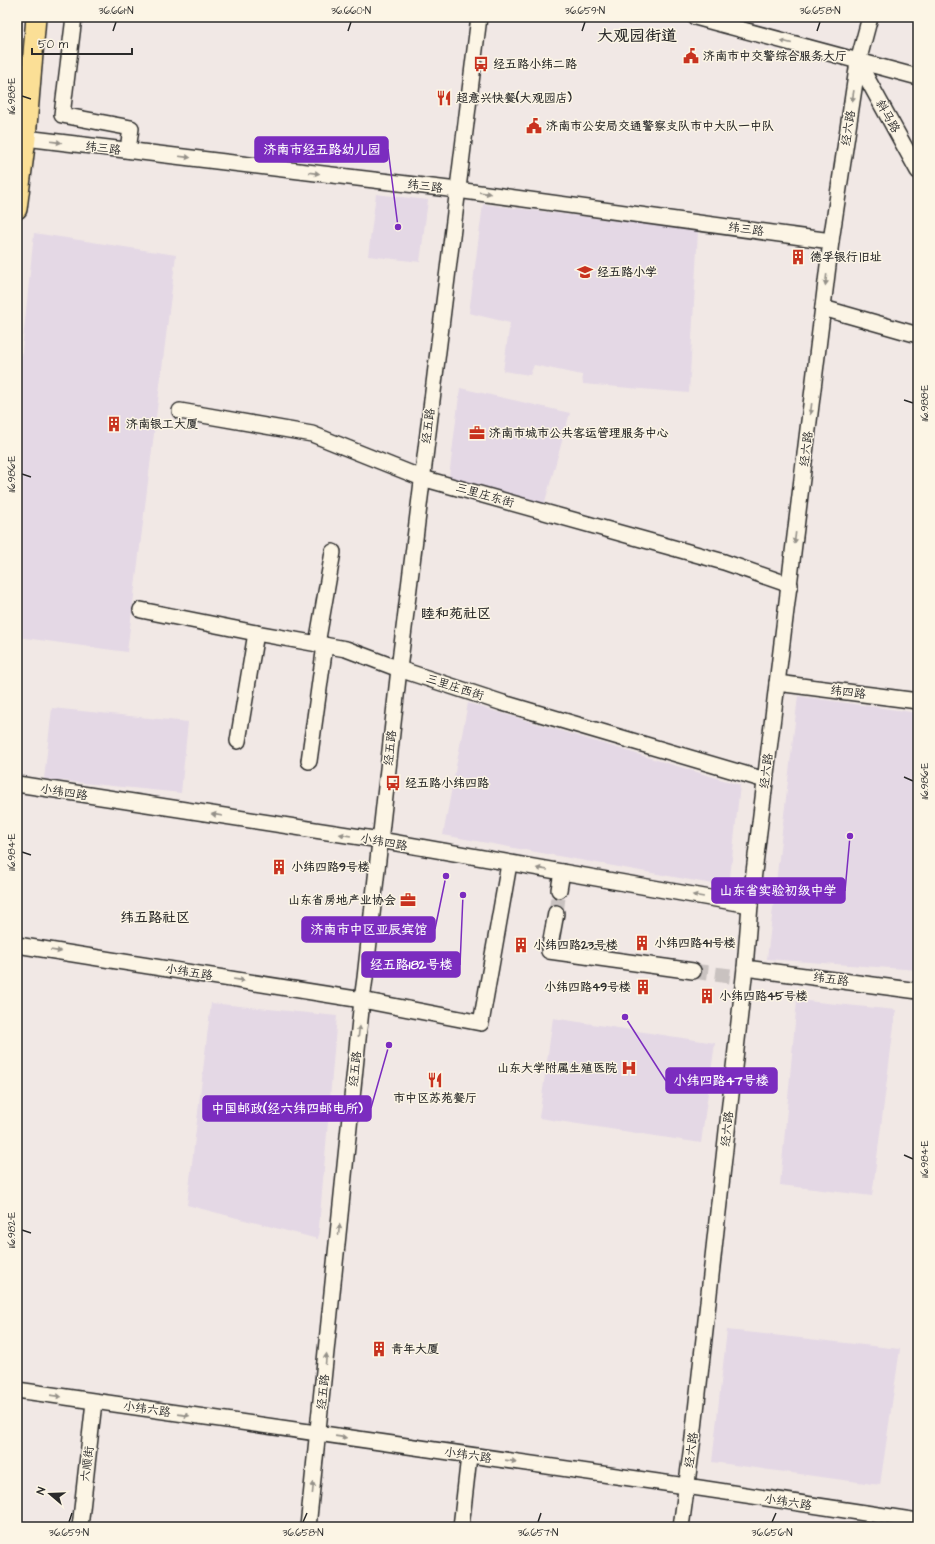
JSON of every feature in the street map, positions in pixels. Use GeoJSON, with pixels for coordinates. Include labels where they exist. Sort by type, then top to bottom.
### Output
{"type":"FeatureCollection","features":[{"type":"Feature","properties":{"kind":"main road"},"geometry":{"type":"LineString","coordinates":[[17,209],[21,138],[36,17]]}},
{"type":"Feature","properties":{"kind":"street"},"geometry":{"type":"LineString","coordinates":[[74,17],[62,115],[131,128],[128,150]]}},
{"type":"Feature","properties":{"kind":"street","name":"经五路"},"geometry":{"type":"LineString","coordinates":[[308,1527],[319,1434],[362,1000],[398,669],[479,17]]}},
{"type":"Feature","properties":{"kind":"street"},"geometry":{"type":"LineString","coordinates":[[695,17],[918,77]]}},
{"type":"Feature","properties":{"kind":"street","name":"经六路"},"geometry":{"type":"LineString","coordinates":[[680,1527],[693,1438],[739,974],[750,905],[831,241],[858,62],[870,17]]}},
{"type":"Feature","properties":{"kind":"street","name":"斜马路"},"geometry":{"type":"LineString","coordinates":[[858,62],[918,171]]}},
{"type":"Feature","properties":{"kind":"street","name":"纬三路"},"geometry":{"type":"LineString","coordinates":[[21,138],[457,190],[831,241]]}},
{"type":"Feature","properties":{"kind":"street"},"geometry":{"type":"LineString","coordinates":[[823,308],[918,335]]}},
{"type":"Feature","properties":{"kind":"street","name":"三里庄东街"},"geometry":{"type":"LineString","coordinates":[[180,411],[312,434],[422,478],[724,562],[790,585]]}},
{"type":"Feature","properties":{"kind":"street"},"geometry":{"type":"LineString","coordinates":[[309,761],[321,645],[333,552]]}},
{"type":"Feature","properties":{"kind":"street","name":"三里庄西街"},"geometry":{"type":"LineString","coordinates":[[141,610],[346,649],[398,669],[503,703],[624,737],[765,780]]}},
{"type":"Feature","properties":{"kind":"street"},"geometry":{"type":"LineString","coordinates":[[238,741],[256,633]]}},
{"type":"Feature","properties":{"kind":"street","name":"纬四路"},"geometry":{"type":"LineString","coordinates":[[777,683],[918,701]]}},
{"type":"Feature","properties":{"kind":"street","name":"小纬四路"},"geometry":{"type":"LineString","coordinates":[[17,784],[380,840],[509,864],[750,905]]}},
{"type":"Feature","properties":{"kind":"street","name":"小纬五路"},"geometry":{"type":"LineString","coordinates":[[17,945],[362,1000],[481,1023],[509,864]]}},
{"type":"Feature","properties":{"kind":"street"},"geometry":{"type":"LineString","coordinates":[[560,890],[562,872]]}},
{"type":"Feature","properties":{"kind":"street"},"geometry":{"type":"LineString","coordinates":[[556,913],[550,951],[693,970]]}},
{"type":"Feature","properties":{"kind":"street","name":"纬五路"},"geometry":{"type":"LineString","coordinates":[[739,974],[918,990]]}},
{"type":"Feature","properties":{"kind":"street","name":"小纬六路"},"geometry":{"type":"LineString","coordinates":[[17,1390],[686,1486],[918,1521]]}},
{"type":"Feature","properties":{"kind":"street","name":"六顺街"},"geometry":{"type":"LineString","coordinates":[[80,1527],[94,1402]]}},
{"type":"Feature","properties":{"kind":"street"},"geometry":{"type":"LineString","coordinates":[[461,1527],[470,1456]]}},
{"type":"Feature","properties":{"kind":"shaded area"},"geometry":{"type":"Polygon","coordinates":[[[376,194],[428,200],[420,262],[368,256],[376,194]]]}},
{"type":"Feature","properties":{"kind":"shaded area","name":"经五路小学"},"geometry":{"type":"Polygon","coordinates":[[[483,204],[698,231],[689,393],[583,384],[582,375],[534,365],[530,375],[503,371],[510,323],[469,313],[483,204]]]}},
{"type":"Feature","properties":{"kind":"shaded area"},"geometry":{"type":"Polygon","coordinates":[[[34,233],[176,255],[127,652],[17,637],[17,399],[34,233]]]}},
{"type":"Feature","properties":{"kind":"shaded area"},"geometry":{"type":"Polygon","coordinates":[[[460,388],[570,413],[544,505],[449,477],[460,388]]]}},
{"type":"Feature","properties":{"kind":"shaded area"},"geometry":{"type":"Polygon","coordinates":[[[798,696],[918,713],[918,970],[767,959],[798,696]]]}},
{"type":"Feature","properties":{"kind":"shaded area"},"geometry":{"type":"Polygon","coordinates":[[[468,703],[740,785],[729,887],[443,835],[468,703]]]}},
{"type":"Feature","properties":{"kind":"shaded area"},"geometry":{"type":"Polygon","coordinates":[[[52,708],[188,722],[181,793],[44,779],[52,708]]]}},
{"type":"Feature","properties":{"kind":"shaded area"},"geometry":{"type":"Polygon","coordinates":[[[797,1000],[896,1010],[872,1196],[780,1185],[797,1000]]]}},
{"type":"Feature","properties":{"kind":"shaded area"},"geometry":{"type":"Polygon","coordinates":[[[211,1003],[337,1016],[318,1239],[187,1205],[211,1003]]]}},
{"type":"Feature","properties":{"kind":"shaded area","name":"山东大学附属生殖医院"},"geometry":{"type":"Polygon","coordinates":[[[553,1018],[715,1043],[701,1143],[539,1118],[553,1018]]]}},
{"type":"Feature","properties":{"kind":"shaded area"},"geometry":{"type":"Polygon","coordinates":[[[727,1330],[900,1349],[880,1485],[712,1462],[727,1330]]]}},
{"type":"Feature","properties":{"kind":"tunnel"},"geometry":{"type":"LineString","coordinates":[[556,913],[559,890]]}},
{"type":"Feature","properties":{"kind":"tunnel"},"geometry":{"type":"LineString","coordinates":[[693,971],[730,976]]}},
{"type":"Feature","properties":{"kind":"place","name":"济南市中交警综合服务大厅"},"geometry":{"type":"Point","coordinates":[691,56]}},
{"type":"Feature","properties":{"kind":"place","name":"经五路小纬二路"},"geometry":{"type":"Point","coordinates":[481,64]}},
{"type":"Feature","properties":{"kind":"place","name":"超意兴快餐(大观园店)"},"geometry":{"type":"Point","coordinates":[444,98]}},
{"type":"Feature","properties":{"kind":"place","name":"济南市公安局交通警察支队市中大队一中队"},"geometry":{"type":"Point","coordinates":[534,126]}},
{"type":"Feature","properties":{"kind":"place","name":"济南市经五路幼儿园"},"geometry":{"type":"Point","coordinates":[398,227]}},
{"type":"Feature","properties":{"kind":"place","name":"德孚银行旧址"},"geometry":{"type":"Point","coordinates":[798,257]}},
{"type":"Feature","properties":{"kind":"place","name":"经五路小学"},"geometry":{"type":"Point","coordinates":[585,272]}},
{"type":"Feature","properties":{"kind":"place","name":"济南银工大厦"},"geometry":{"type":"Point","coordinates":[114,424]}},
{"type":"Feature","properties":{"kind":"place","name":"济南市城市公共客运管理服务中心"},"geometry":{"type":"Point","coordinates":[477,433]}},
{"type":"Feature","properties":{"kind":"place","name":"经五路小纬四路"},"geometry":{"type":"Point","coordinates":[393,783]}},
{"type":"Feature","properties":{"kind":"place","name":"山东省实验初级中学"},"geometry":{"type":"Point","coordinates":[850,836]}},
{"type":"Feature","properties":{"kind":"place","name":"小纬四路9号楼"},"geometry":{"type":"Point","coordinates":[279,867]}},
{"type":"Feature","properties":{"kind":"place","name":"济南市中区亚辰宾馆"},"geometry":{"type":"Point","coordinates":[446,876]}},
{"type":"Feature","properties":{"kind":"place","name":"经五路182号楼"},"geometry":{"type":"Point","coordinates":[463,895]}},
{"type":"Feature","properties":{"kind":"place","name":"山东省房地产业协会"},"geometry":{"type":"Point","coordinates":[408,900]}},
{"type":"Feature","properties":{"kind":"place","name":"小纬四路41号楼"},"geometry":{"type":"Point","coordinates":[642,943]}},
{"type":"Feature","properties":{"kind":"place","name":"小纬四路23号楼"},"geometry":{"type":"Point","coordinates":[521,945]}},
{"type":"Feature","properties":{"kind":"place","name":"小纬四路49号楼"},"geometry":{"type":"Point","coordinates":[643,987]}},
{"type":"Feature","properties":{"kind":"place","name":"小纬四路45号楼"},"geometry":{"type":"Point","coordinates":[707,996]}},
{"type":"Feature","properties":{"kind":"place","name":"小纬四路47号楼"},"geometry":{"type":"Point","coordinates":[625,1017]}},
{"type":"Feature","properties":{"kind":"place","name":"中国邮政(经六纬四邮电所)"},"geometry":{"type":"Point","coordinates":[389,1045]}},
{"type":"Feature","properties":{"kind":"place","name":"山东大学附属生殖医院"},"geometry":{"type":"Point","coordinates":[629,1068]}},
{"type":"Feature","properties":{"kind":"place","name":"市中区苏苑餐厅"},"geometry":{"type":"Point","coordinates":[435,1080]}},
{"type":"Feature","properties":{"kind":"place","name":"青年大厦"},"geometry":{"type":"Point","coordinates":[379,1349]}},
{"type":"Feature","properties":{"kind":"district","name":"大观园街道"},"geometry":{"type":"Point","coordinates":[637,35]}},
{"type":"Feature","properties":{"kind":"district","name":"睦和苑社区"},"geometry":{"type":"Point","coordinates":[456,613]}},
{"type":"Feature","properties":{"kind":"district","name":"纬五路社区"},"geometry":{"type":"Point","coordinates":[155,917]}}]}
